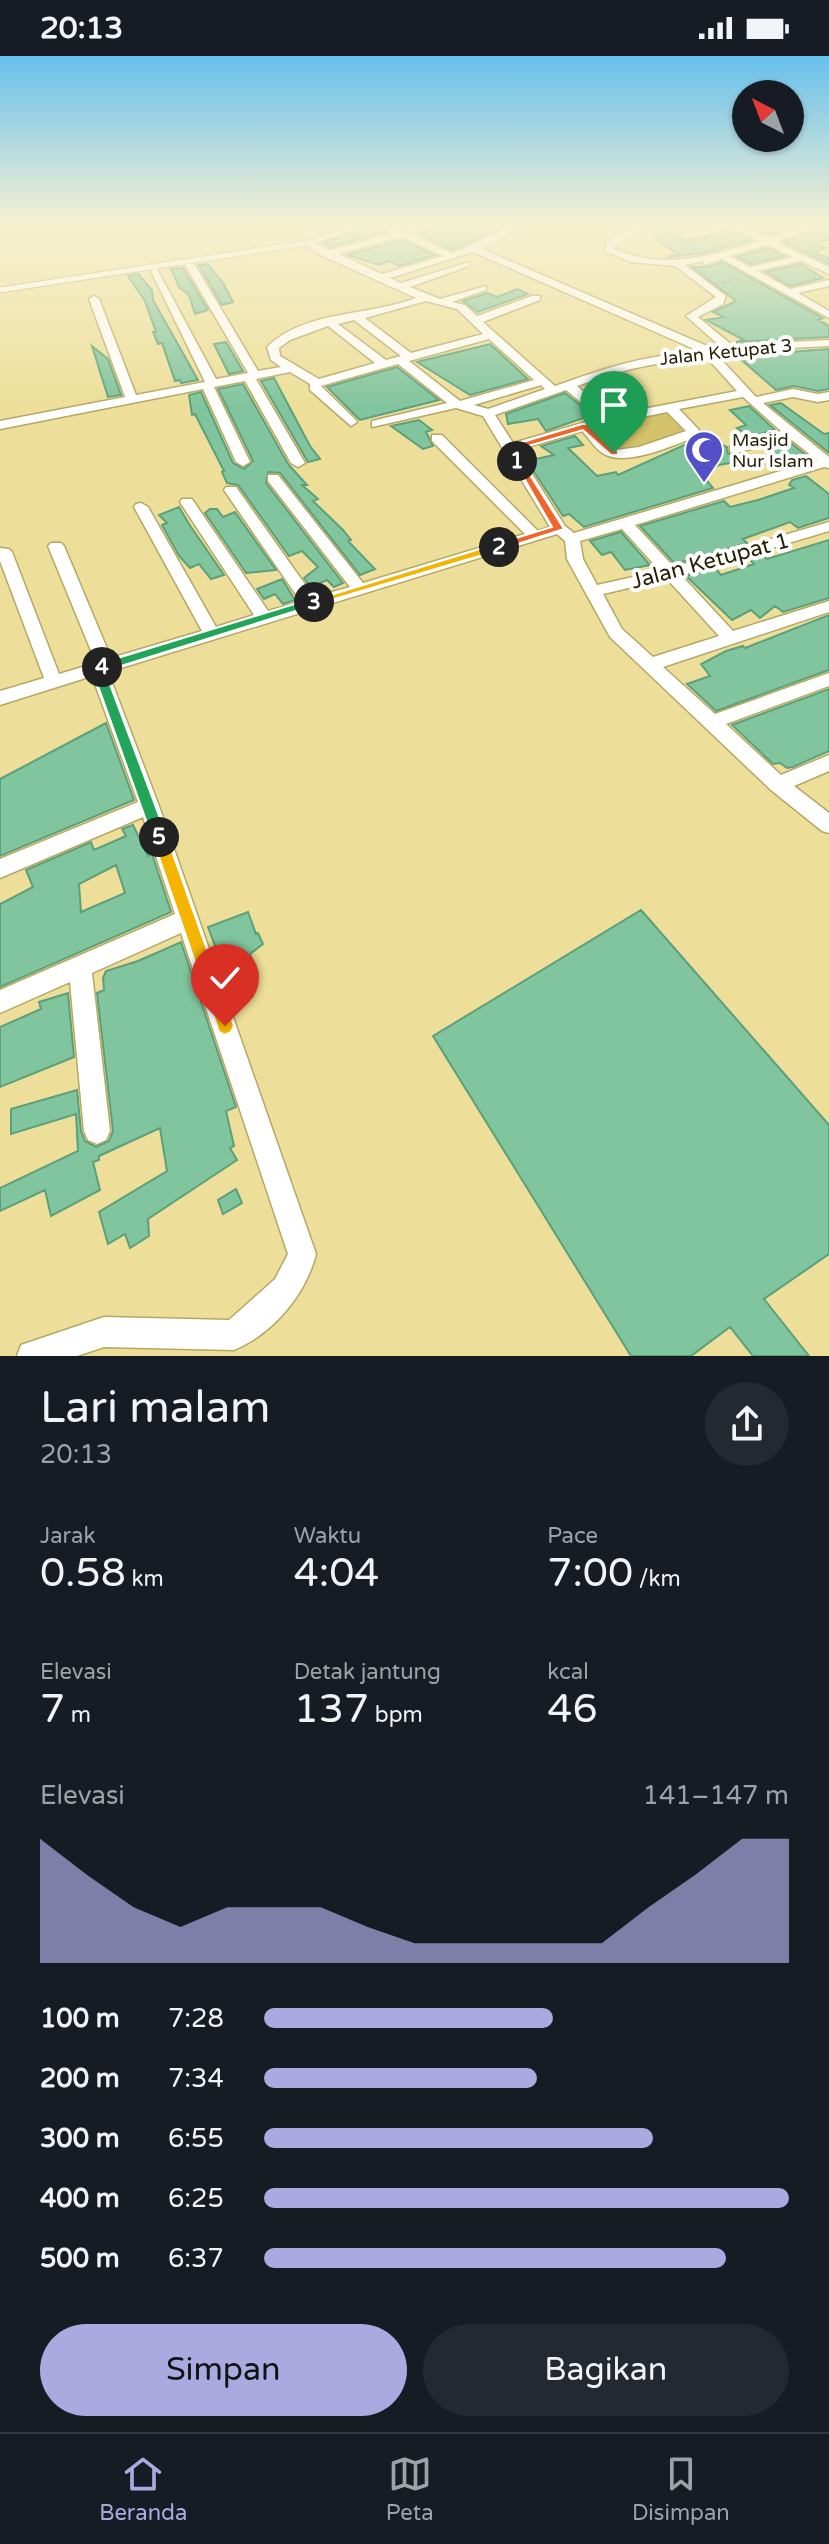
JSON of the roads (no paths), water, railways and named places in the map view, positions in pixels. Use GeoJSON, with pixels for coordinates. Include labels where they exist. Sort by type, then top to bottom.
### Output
{"type":"FeatureCollection","features":[{"type":"Feature","properties":{"kind":"street"},"geometry":{"type":"LineString","coordinates":[[156,285],[243,462]]}},
{"type":"Feature","properties":{"kind":"street"},"geometry":{"type":"LineString","coordinates":[[201,285],[298,463]]}},
{"type":"Feature","properties":{"kind":"street"},"geometry":{"type":"LineString","coordinates":[[395,285],[425,298],[461,307],[548,385]]}},
{"type":"Feature","properties":{"kind":"street"},"geometry":{"type":"LineString","coordinates":[[400,287],[407,285]]}},
{"type":"Feature","properties":{"kind":"street"},"geometry":{"type":"LineString","coordinates":[[555,285],[712,354],[750,397],[828,462]]}},
{"type":"Feature","properties":{"kind":"street"},"geometry":{"type":"LineString","coordinates":[[709,285],[721,300],[691,316],[730,349]]}},
{"type":"Feature","properties":{"kind":"street"},"geometry":{"type":"LineString","coordinates":[[776,285],[829,315]]}},
{"type":"Feature","properties":{"kind":"street"},"geometry":{"type":"LineString","coordinates":[[789,292],[822,285]]}},
{"type":"Feature","properties":{"kind":"street"},"geometry":{"type":"LineString","coordinates":[[444,301],[482,288]]}},
{"type":"Feature","properties":{"kind":"street"},"geometry":{"type":"LineString","coordinates":[[425,298],[399,308],[293,333],[276,344],[273,354],[288,369],[317,383],[491,335]]}},
{"type":"Feature","properties":{"kind":"street"},"geometry":{"type":"LineString","coordinates":[[475,321],[536,298]]}},
{"type":"Feature","properties":{"kind":"street"},"geometry":{"type":"LineString","coordinates":[[94,299],[132,400]]}},
{"type":"Feature","properties":{"kind":"street"},"geometry":{"type":"LineString","coordinates":[[358,318],[459,404],[488,413],[566,534],[591,592],[616,633],[778,784],[829,825]]}},
{"type":"Feature","properties":{"kind":"street"},"geometry":{"type":"LineString","coordinates":[[332,324],[385,365]]}},
{"type":"Feature","properties":{"kind":"street","name":"Jalan Ketupat 3"},"geometry":{"type":"LineString","coordinates":[[488,413],[548,385],[568,385],[649,359],[712,354],[730,349],[828,345]]}},
{"type":"Feature","properties":{"kind":"street"},"geometry":{"type":"LineString","coordinates":[[0,425],[288,369]]}},
{"type":"Feature","properties":{"kind":"street"},"geometry":{"type":"LineString","coordinates":[[317,383],[314,387],[351,422]]}},
{"type":"Feature","properties":{"kind":"street"},"geometry":{"type":"LineString","coordinates":[[377,424],[548,385]]}},
{"type":"Feature","properties":{"kind":"street"},"geometry":{"type":"LineString","coordinates":[[568,385],[609,419]]}},
{"type":"Feature","properties":{"kind":"street"},"geometry":{"type":"LineString","coordinates":[[508,448],[609,419],[669,407],[793,393],[818,398],[829,396]]}},
{"type":"Feature","properties":{"kind":"street"},"geometry":{"type":"LineString","coordinates":[[585,426],[609,451],[619,454],[672,442],[692,433],[693,430],[669,407]]}},
{"type":"Feature","properties":{"kind":"street"},"geometry":{"type":"LineString","coordinates":[[735,449],[790,432]]}},
{"type":"Feature","properties":{"kind":"street"},"geometry":{"type":"LineString","coordinates":[[437,438],[535,536]]}},
{"type":"Feature","properties":{"kind":"street"},"geometry":{"type":"LineString","coordinates":[[0,698],[535,536],[626,524],[828,462]]}},
{"type":"Feature","properties":{"kind":"street"},"geometry":{"type":"LineString","coordinates":[[273,478],[359,588]]}},
{"type":"Feature","properties":{"kind":"street"},"geometry":{"type":"LineString","coordinates":[[231,490],[310,603]]}},
{"type":"Feature","properties":{"kind":"street"},"geometry":{"type":"LineString","coordinates":[[187,502],[264,618]]}},
{"type":"Feature","properties":{"kind":"street"},"geometry":{"type":"LineString","coordinates":[[141,507],[211,633]]}},
{"type":"Feature","properties":{"kind":"street"},"geometry":{"type":"LineString","coordinates":[[626,524],[729,637]]}},
{"type":"Feature","properties":{"kind":"street","name":"Jalan Ketupat 1"},"geometry":{"type":"LineString","coordinates":[[591,592],[671,573],[829,526]]}},
{"type":"Feature","properties":{"kind":"street"},"geometry":{"type":"LineString","coordinates":[[32,1356],[104,1332],[231,1336],[270,1304],[301,1263],[300,1241],[102,667],[56,546]]}},
{"type":"Feature","properties":{"kind":"street"},"geometry":{"type":"LineString","coordinates":[[4,552],[54,682]]}},
{"type":"Feature","properties":{"kind":"street"},"geometry":{"type":"LineString","coordinates":[[649,665],[829,606]]}},
{"type":"Feature","properties":{"kind":"street"},"geometry":{"type":"LineString","coordinates":[[713,722],[829,679]]}},
{"type":"Feature","properties":{"kind":"street"},"geometry":{"type":"LineString","coordinates":[[778,784],[829,763]]}},
{"type":"Feature","properties":{"kind":"street"},"geometry":{"type":"LineString","coordinates":[[0,869],[149,806]]}},
{"type":"Feature","properties":{"kind":"street"},"geometry":{"type":"LineString","coordinates":[[0,1002],[188,919]]}},
{"type":"Feature","properties":{"kind":"street"},"geometry":{"type":"LineString","coordinates":[[80,968],[97,1131]]}},
{"type":"Feature","properties":{"kind":"lane"},"geometry":{"type":"LineString","coordinates":[[0,290],[35,285]]}},
{"type":"Feature","properties":{"kind":"lane"},"geometry":{"type":"LineString","coordinates":[[614,390],[637,413]]}},
{"type":"Feature","properties":{"kind":"place","name":"Masjid Nur Islam"},"geometry":{"type":"Point","coordinates":[704,484]}}]}
